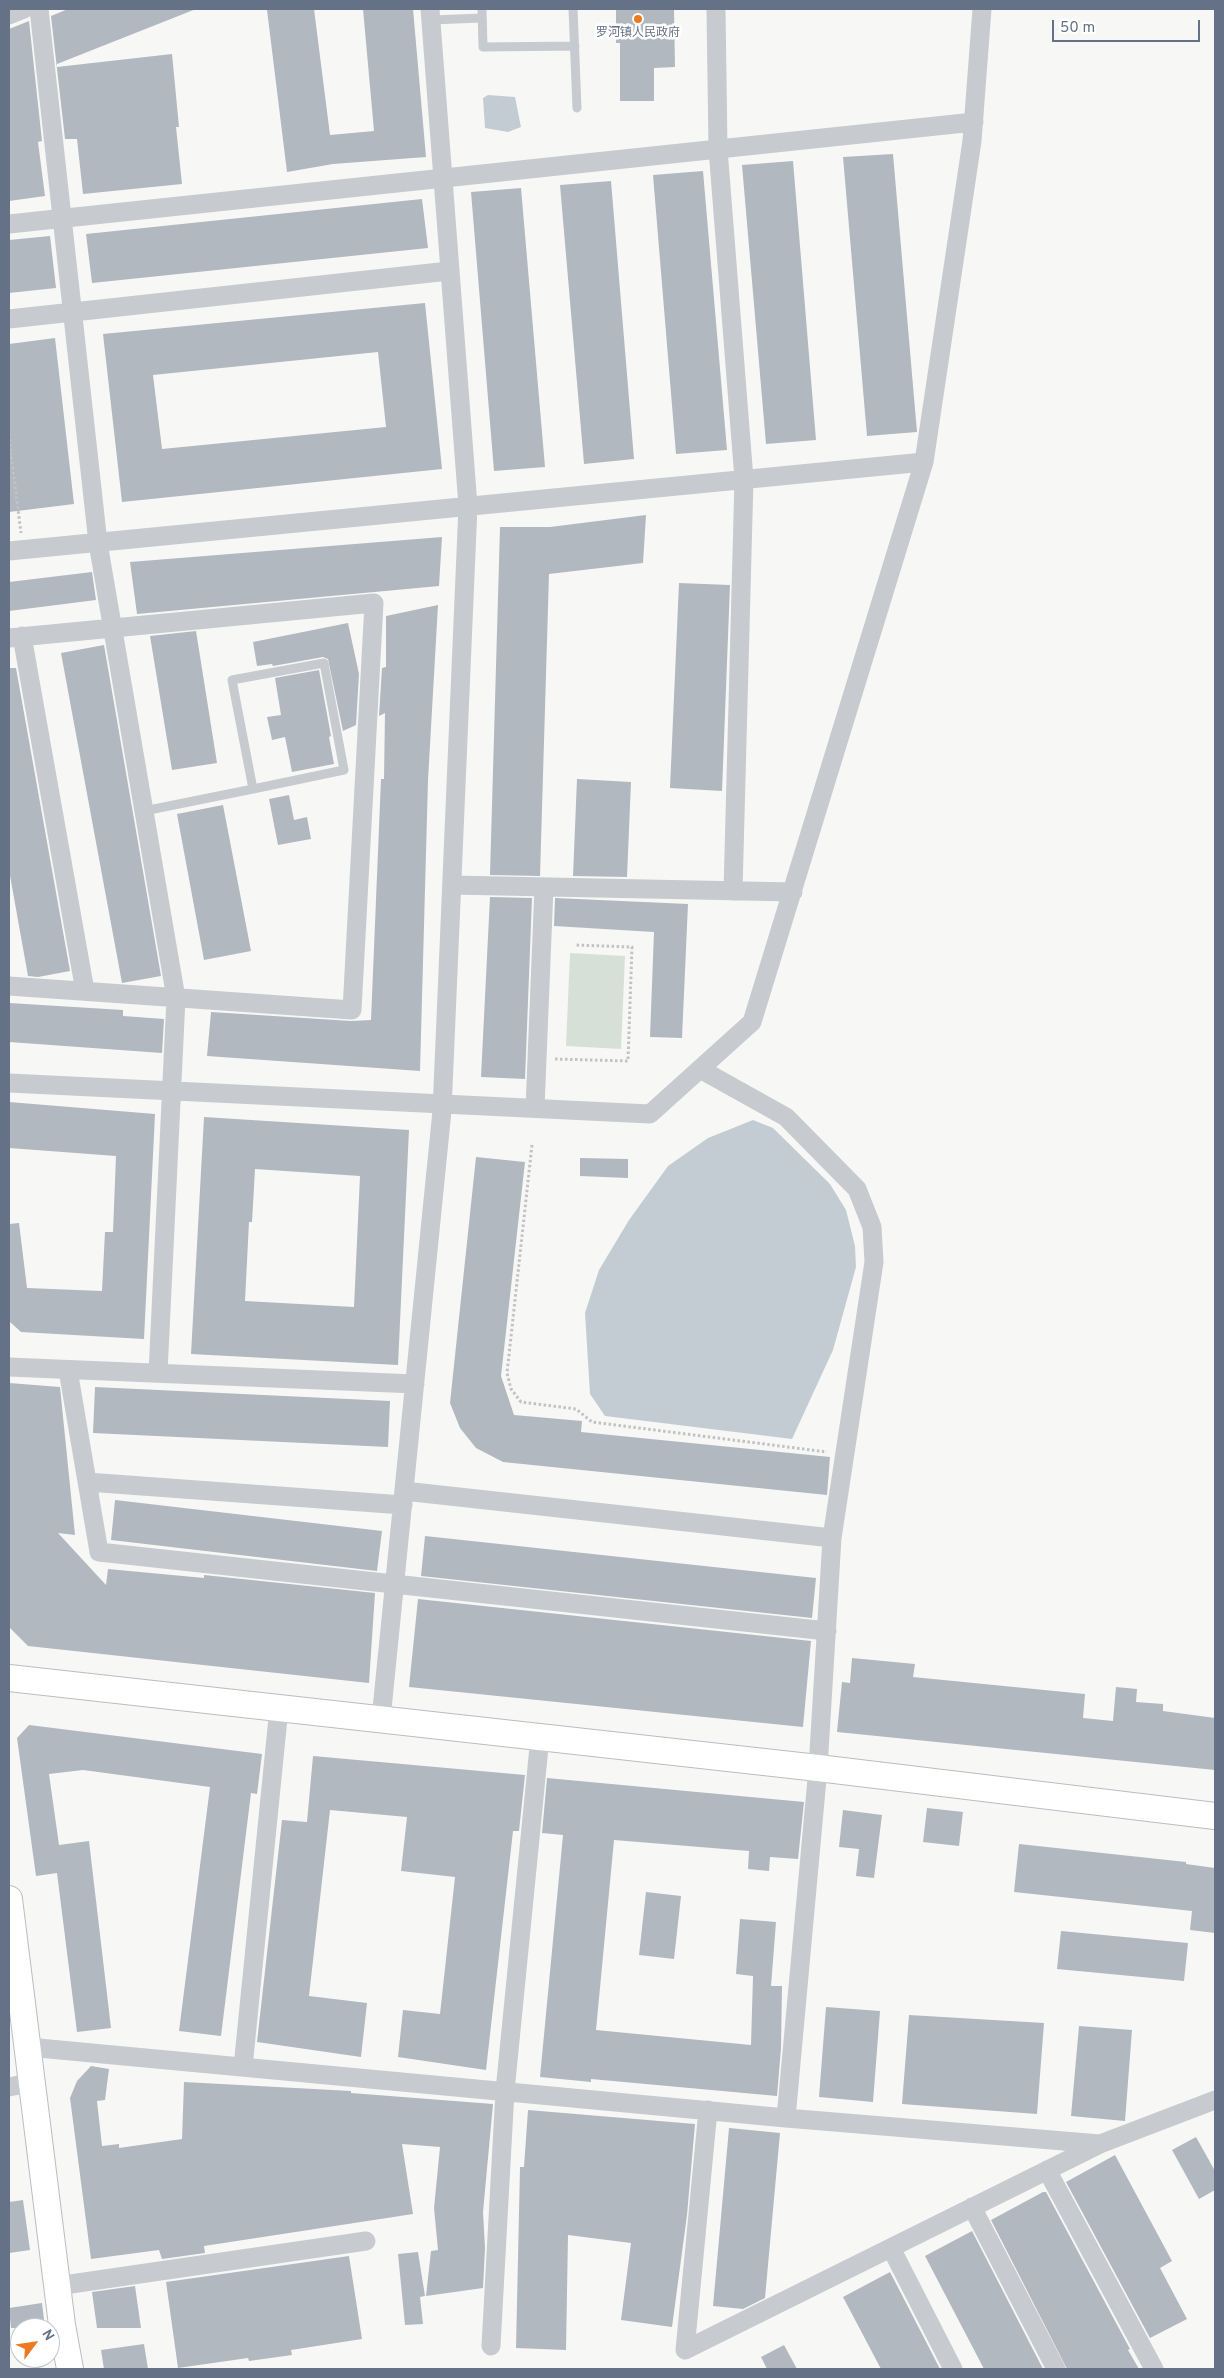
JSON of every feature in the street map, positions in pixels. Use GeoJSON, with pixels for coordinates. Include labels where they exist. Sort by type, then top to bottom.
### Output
{"type":"FeatureCollection","features":[{"type":"Feature","properties":{"kind":"main road"},"geometry":{"type":"LineString","coordinates":[[9,1678],[818,1768],[1215,1816]]}},
{"type":"Feature","properties":{"kind":"main road"},"geometry":{"type":"LineString","coordinates":[[9,1899],[14,1970],[28,2046],[21,2084],[70,2369]]}},
{"type":"Feature","properties":{"kind":"street"},"geometry":{"type":"LineString","coordinates":[[9,15],[24,9]]}},
{"type":"Feature","properties":{"kind":"street"},"geometry":{"type":"LineString","coordinates":[[39,9],[98,543],[176,998],[158,1374]]}},
{"type":"Feature","properties":{"kind":"street"},"geometry":{"type":"LineString","coordinates":[[716,9],[718,149],[744,479],[733,891]]}},
{"type":"Feature","properties":{"kind":"street"},"geometry":{"type":"LineString","coordinates":[[9,1083],[650,1114],[752,1022],[924,462],[974,122],[982,9]]}},
{"type":"Feature","properties":{"kind":"street"},"geometry":{"type":"LineString","coordinates":[[381,1719],[442,1104],[468,506],[430,14]]}},
{"type":"Feature","properties":{"kind":"street"},"geometry":{"type":"LineString","coordinates":[[9,224],[974,122]]}},
{"type":"Feature","properties":{"kind":"street"},"geometry":{"type":"LineString","coordinates":[[9,318],[450,271]]}},
{"type":"Feature","properties":{"kind":"street"},"geometry":{"type":"LineString","coordinates":[[16,551],[924,462]]}},
{"type":"Feature","properties":{"kind":"street"},"geometry":{"type":"LineString","coordinates":[[9,986],[352,1010],[374,603],[15,637],[85,991]]}},
{"type":"Feature","properties":{"kind":"street"},"geometry":{"type":"LineString","coordinates":[[452,885],[792,892]]}},
{"type":"Feature","properties":{"kind":"street"},"geometry":{"type":"LineString","coordinates":[[535,1108],[544,887]]}},
{"type":"Feature","properties":{"kind":"street"},"geometry":{"type":"LineString","coordinates":[[700,1069],[786,1117],[856,1189],[872,1227],[874,1262],[832,1538],[818,1768],[786,2118]]}},
{"type":"Feature","properties":{"kind":"street"},"geometry":{"type":"LineString","coordinates":[[9,1367],[415,1384]]}},
{"type":"Feature","properties":{"kind":"street"},"geometry":{"type":"LineString","coordinates":[[68,1370],[99,1552],[827,1631]]}},
{"type":"Feature","properties":{"kind":"street"},"geometry":{"type":"LineString","coordinates":[[87,1482],[403,1498],[832,1538]]}},
{"type":"Feature","properties":{"kind":"street"},"geometry":{"type":"LineString","coordinates":[[243,2067],[279,1708]]}},
{"type":"Feature","properties":{"kind":"street"},"geometry":{"type":"LineString","coordinates":[[492,2346],[505,2091],[540,1737]]}},
{"type":"Feature","properties":{"kind":"street"},"geometry":{"type":"LineString","coordinates":[[28,2046],[786,2118],[1100,2144]]}},
{"type":"Feature","properties":{"kind":"street"},"geometry":{"type":"LineString","coordinates":[[708,2110],[685,2350],[1100,2144],[1215,2100]]}},
{"type":"Feature","properties":{"kind":"street"},"geometry":{"type":"LineString","coordinates":[[1047,2170],[1154,2369]]}},
{"type":"Feature","properties":{"kind":"street"},"geometry":{"type":"LineString","coordinates":[[972,2207],[1056,2369]]}},
{"type":"Feature","properties":{"kind":"street"},"geometry":{"type":"LineString","coordinates":[[57,2286],[366,2241]]}},
{"type":"Feature","properties":{"kind":"street"},"geometry":{"type":"LineString","coordinates":[[890,2248],[953,2369]]}},
{"type":"Feature","properties":{"kind":"lane"},"geometry":{"type":"LineString","coordinates":[[482,9],[483,47],[574,46]]}},
{"type":"Feature","properties":{"kind":"lane"},"geometry":{"type":"LineString","coordinates":[[573,9],[577,108]]}},
{"type":"Feature","properties":{"kind":"lane"},"geometry":{"type":"LineString","coordinates":[[430,14],[482,18]]}},
{"type":"Feature","properties":{"kind":"lane"},"geometry":{"type":"LineString","coordinates":[[144,811],[253,789],[344,770],[324,663],[232,680],[253,789]]}},
{"type":"Feature","properties":{"kind":"path"},"geometry":{"type":"LineString","coordinates":[[9,434],[16,551]]}},
{"type":"Feature","properties":{"kind":"path"},"geometry":{"type":"LineString","coordinates":[[537,1058],[628,1061],[632,947],[575,945]]}},
{"type":"Feature","properties":{"kind":"path"},"geometry":{"type":"LineString","coordinates":[[532,1145],[507,1373],[511,1390],[521,1402],[576,1409],[592,1422],[845,1455]]}},
{"type":"Feature","properties":{"kind":"shaded area"},"geometry":{"type":"Polygon","coordinates":[[[488,95],[515,97],[521,127],[508,132],[485,128],[483,98],[488,95]]]}},
{"type":"Feature","properties":{"kind":"shaded area"},"geometry":{"type":"Polygon","coordinates":[[[570,953],[625,956],[621,1049],[566,1046],[570,953]]]}},
{"type":"Feature","properties":{"kind":"shaded area"},"geometry":{"type":"Polygon","coordinates":[[[753,1120],[773,1128],[830,1184],[846,1210],[855,1246],[856,1267],[833,1350],[792,1439],[605,1416],[590,1394],[585,1313],[599,1270],[629,1220],[668,1166],[708,1138],[753,1120]]]}},
{"type":"Feature","properties":{"kind":"building"},"geometry":{"type":"Polygon","coordinates":[[[68,9],[196,9],[57,64],[57,67],[172,54],[179,127],[176,127],[182,184],[83,194],[77,139],[65,139],[51,16],[68,9]]]}},
{"type":"Feature","properties":{"kind":"building"},"geometry":{"type":"Polygon","coordinates":[[[314,9],[330,135],[374,131],[363,9],[413,9],[426,157],[333,164],[287,172],[267,10],[314,9]]]}},
{"type":"Feature","properties":{"kind":"building"},"geometry":{"type":"Polygon","coordinates":[[[616,9],[674,9],[675,67],[654,68],[654,101],[620,101],[620,43],[616,43],[616,9]]]}},
{"type":"Feature","properties":{"kind":"building"},"geometry":{"type":"Polygon","coordinates":[[[29,21],[42,141],[38,142],[45,196],[9,201],[9,29],[29,21]]]}},
{"type":"Feature","properties":{"kind":"building"},"geometry":{"type":"Polygon","coordinates":[[[893,154],[917,432],[867,436],[843,157],[893,154]]]}},
{"type":"Feature","properties":{"kind":"building"},"geometry":{"type":"Polygon","coordinates":[[[793,161],[816,440],[766,444],[742,165],[793,161]]]}},
{"type":"Feature","properties":{"kind":"building"},"geometry":{"type":"Polygon","coordinates":[[[703,171],[727,450],[676,454],[653,175],[703,171]]]}},
{"type":"Feature","properties":{"kind":"building"},"geometry":{"type":"Polygon","coordinates":[[[611,181],[634,459],[584,464],[560,185],[611,181]]]}},
{"type":"Feature","properties":{"kind":"building"},"geometry":{"type":"Polygon","coordinates":[[[521,188],[545,467],[494,471],[471,192],[521,188]]]}},
{"type":"Feature","properties":{"kind":"building"},"geometry":{"type":"Polygon","coordinates":[[[422,199],[428,248],[92,283],[86,234],[422,199]]]}},
{"type":"Feature","properties":{"kind":"building"},"geometry":{"type":"Polygon","coordinates":[[[50,236],[56,288],[9,293],[9,240],[50,236]]]}},
{"type":"Feature","properties":{"kind":"building"},"geometry":{"type":"Polygon","coordinates":[[[425,303],[442,469],[122,502],[103,334],[425,303]],[[378,352],[153,375],[162,449],[386,427],[378,352]]]}},
{"type":"Feature","properties":{"kind":"building"},"geometry":{"type":"Polygon","coordinates":[[[55,338],[74,504],[9,512],[9,344],[55,338]]]}},
{"type":"Feature","properties":{"kind":"building"},"geometry":{"type":"Polygon","coordinates":[[[646,515],[643,563],[549,574],[540,876],[490,875],[500,527],[550,527],[646,515]]]}},
{"type":"Feature","properties":{"kind":"building"},"geometry":{"type":"Polygon","coordinates":[[[442,537],[439,586],[137,614],[130,562],[442,537]]]}},
{"type":"Feature","properties":{"kind":"building"},"geometry":{"type":"Polygon","coordinates":[[[92,572],[96,600],[9,611],[9,582],[92,572]]]}},
{"type":"Feature","properties":{"kind":"building"},"geometry":{"type":"Polygon","coordinates":[[[679,583],[730,585],[722,791],[670,788],[679,583]]]}},
{"type":"Feature","properties":{"kind":"building"},"geometry":{"type":"Polygon","coordinates":[[[438,605],[428,780],[420,1071],[207,1056],[211,1012],[351,1021],[371,1020],[381,779],[384,779],[385,713],[379,716],[382,668],[386,667],[386,616],[438,605]]]}},
{"type":"Feature","properties":{"kind":"building"},"geometry":{"type":"Polygon","coordinates":[[[348,623],[359,674],[356,725],[343,731],[328,659],[323,657],[273,666],[272,664],[257,666],[253,642],[348,623]]]}},
{"type":"Feature","properties":{"kind":"building"},"geometry":{"type":"Polygon","coordinates":[[[196,631],[217,763],[172,770],[150,636],[196,631]]]}},
{"type":"Feature","properties":{"kind":"building"},"geometry":{"type":"Polygon","coordinates":[[[104,645],[161,976],[122,983],[61,653],[104,645]]]}},
{"type":"Feature","properties":{"kind":"building"},"geometry":{"type":"Polygon","coordinates":[[[9,668],[16,668],[70,971],[38,977],[28,976],[9,870],[9,668]]]}},
{"type":"Feature","properties":{"kind":"building"},"geometry":{"type":"Polygon","coordinates":[[[319,670],[334,764],[292,772],[285,737],[272,740],[267,717],[281,715],[275,678],[319,670]]]}},
{"type":"Feature","properties":{"kind":"building"},"geometry":{"type":"Polygon","coordinates":[[[577,779],[631,782],[627,877],[573,876],[577,779]]]}},
{"type":"Feature","properties":{"kind":"building"},"geometry":{"type":"Polygon","coordinates":[[[289,795],[294,820],[307,817],[311,839],[278,845],[269,799],[289,795]]]}},
{"type":"Feature","properties":{"kind":"building"},"geometry":{"type":"Polygon","coordinates":[[[223,805],[251,951],[204,960],[177,814],[223,805]]]}},
{"type":"Feature","properties":{"kind":"building"},"geometry":{"type":"Polygon","coordinates":[[[490,897],[532,898],[525,1079],[481,1077],[490,897]]]}},
{"type":"Feature","properties":{"kind":"building"},"geometry":{"type":"Polygon","coordinates":[[[555,898],[688,904],[682,1038],[650,1037],[654,932],[554,926],[555,898]]]}},
{"type":"Feature","properties":{"kind":"building"},"geometry":{"type":"Polygon","coordinates":[[[9,1003],[123,1010],[123,1016],[164,1019],[162,1053],[9,1042],[9,1003]]]}},
{"type":"Feature","properties":{"kind":"building"},"geometry":{"type":"Polygon","coordinates":[[[9,1102],[155,1114],[144,1339],[21,1332],[9,1321],[9,1224],[19,1223],[27,1288],[102,1291],[105,1232],[113,1232],[116,1156],[9,1148],[9,1102]]]}},
{"type":"Feature","properties":{"kind":"building"},"geometry":{"type":"Polygon","coordinates":[[[204,1117],[409,1130],[398,1365],[191,1354],[204,1117]],[[255,1169],[252,1222],[249,1222],[245,1301],[354,1307],[360,1176],[255,1169]]]}},
{"type":"Feature","properties":{"kind":"building"},"geometry":{"type":"Polygon","coordinates":[[[476,1157],[525,1162],[501,1376],[514,1415],[582,1421],[581,1432],[830,1457],[827,1495],[503,1462],[476,1448],[460,1428],[450,1403],[476,1157]]]}},
{"type":"Feature","properties":{"kind":"building"},"geometry":{"type":"Polygon","coordinates":[[[580,1158],[628,1159],[628,1178],[580,1176],[580,1158]]]}},
{"type":"Feature","properties":{"kind":"building"},"geometry":{"type":"Polygon","coordinates":[[[9,1383],[60,1387],[75,1535],[58,1533],[106,1585],[108,1569],[204,1578],[204,1575],[375,1593],[369,1683],[28,1646],[9,1627],[9,1383]]]}},
{"type":"Feature","properties":{"kind":"building"},"geometry":{"type":"Polygon","coordinates":[[[95,1387],[390,1401],[388,1447],[93,1433],[95,1387]]]}},
{"type":"Feature","properties":{"kind":"building"},"geometry":{"type":"Polygon","coordinates":[[[115,1500],[382,1531],[377,1571],[111,1540],[115,1500]]]}},
{"type":"Feature","properties":{"kind":"building"},"geometry":{"type":"Polygon","coordinates":[[[425,1536],[816,1578],[812,1618],[421,1576],[425,1536]]]}},
{"type":"Feature","properties":{"kind":"building"},"geometry":{"type":"Polygon","coordinates":[[[418,1599],[811,1641],[803,1727],[409,1687],[418,1599]]]}},
{"type":"Feature","properties":{"kind":"building"},"geometry":{"type":"Polygon","coordinates":[[[852,1658],[915,1664],[913,1677],[1085,1694],[1083,1718],[1113,1721],[1116,1687],[1137,1689],[1136,1702],[1163,1704],[1163,1711],[1215,1718],[1215,1770],[837,1732],[842,1682],[850,1683],[852,1658]]]}},
{"type":"Feature","properties":{"kind":"building"},"geometry":{"type":"Polygon","coordinates":[[[29,1725],[262,1754],[257,1794],[251,1793],[221,2036],[179,2031],[210,1787],[83,1770],[49,1774],[59,1845],[89,1841],[111,2028],[77,2032],[57,1873],[36,1876],[17,1738],[29,1725]]]}},
{"type":"Feature","properties":{"kind":"building"},"geometry":{"type":"Polygon","coordinates":[[[313,1756],[525,1775],[519,1831],[513,1831],[486,2070],[398,2057],[403,2010],[440,2014],[455,1877],[401,1871],[407,1817],[330,1810],[309,1996],[367,2003],[361,2057],[257,2042],[282,1820],[307,1822],[313,1756]]]}},
{"type":"Feature","properties":{"kind":"building"},"geometry":{"type":"Polygon","coordinates":[[[547,1778],[804,1802],[798,1859],[770,1857],[769,1871],[748,1869],[749,1851],[614,1840],[596,2030],[751,2045],[753,1976],[736,1974],[740,1919],[776,1922],[771,1986],[782,1986],[781,2048],[777,2096],[591,2079],[591,2082],[540,2077],[563,1835],[542,1833],[547,1778]]]}},
{"type":"Feature","properties":{"kind":"building"},"geometry":{"type":"Polygon","coordinates":[[[927,1808],[963,1812],[959,1846],[923,1842],[927,1808]]]}},
{"type":"Feature","properties":{"kind":"building"},"geometry":{"type":"Polygon","coordinates":[[[843,1810],[882,1815],[874,1878],[856,1876],[859,1849],[839,1847],[843,1810]]]}},
{"type":"Feature","properties":{"kind":"building"},"geometry":{"type":"Polygon","coordinates":[[[1019,1844],[1186,1862],[1186,1864],[1215,1868],[1215,1933],[1190,1930],[1192,1911],[1014,1892],[1019,1844]]]}},
{"type":"Feature","properties":{"kind":"building"},"geometry":{"type":"Polygon","coordinates":[[[646,1892],[681,1896],[674,1959],[639,1955],[646,1892]]]}},
{"type":"Feature","properties":{"kind":"building"},"geometry":{"type":"Polygon","coordinates":[[[1061,1931],[1188,1943],[1184,1981],[1057,1969],[1061,1931]]]}},
{"type":"Feature","properties":{"kind":"building"},"geometry":{"type":"Polygon","coordinates":[[[826,2007],[880,2011],[873,2102],[819,2097],[826,2007]]]}},
{"type":"Feature","properties":{"kind":"building"},"geometry":{"type":"Polygon","coordinates":[[[909,2015],[1044,2023],[1037,2114],[902,2104],[909,2015]]]}},
{"type":"Feature","properties":{"kind":"building"},"geometry":{"type":"Polygon","coordinates":[[[1079,2026],[1132,2030],[1125,2121],[1071,2116],[1079,2026]]]}},
{"type":"Feature","properties":{"kind":"building"},"geometry":{"type":"Polygon","coordinates":[[[91,2066],[109,2069],[105,2100],[97,2101],[102,2146],[119,2144],[119,2148],[182,2139],[184,2082],[351,2091],[351,2093],[493,2104],[483,2212],[485,2248],[483,2288],[426,2296],[431,2251],[438,2250],[434,2208],[440,2147],[402,2144],[413,2214],[204,2246],[205,2253],[162,2259],[159,2250],[91,2259],[70,2098],[77,2081],[91,2066]]]}},
{"type":"Feature","properties":{"kind":"building"},"geometry":{"type":"Polygon","coordinates":[[[528,2110],[695,2124],[687,2215],[672,2327],[621,2320],[631,2243],[568,2235],[566,2350],[516,2348],[520,2167],[524,2167],[528,2110]]]}},
{"type":"Feature","properties":{"kind":"building"},"geometry":{"type":"Polygon","coordinates":[[[729,2128],[780,2133],[765,2298],[743,2309],[713,2306],[729,2128]]]}},
{"type":"Feature","properties":{"kind":"building"},"geometry":{"type":"Polygon","coordinates":[[[1196,2137],[1215,2171],[1215,2190],[1199,2199],[1172,2150],[1196,2137]]]}},
{"type":"Feature","properties":{"kind":"building"},"geometry":{"type":"Polygon","coordinates":[[[1115,2155],[1172,2261],[1160,2268],[1187,2319],[1150,2338],[1066,2182],[1115,2155]]]}},
{"type":"Feature","properties":{"kind":"building"},"geometry":{"type":"Polygon","coordinates":[[[1046,2192],[1139,2369],[1067,2369],[991,2220],[1046,2192]]]}},
{"type":"Feature","properties":{"kind":"building"},"geometry":{"type":"Polygon","coordinates":[[[23,2200],[30,2250],[9,2253],[9,2202],[23,2200]]]}},
{"type":"Feature","properties":{"kind":"building"},"geometry":{"type":"Polygon","coordinates":[[[972,2231],[1043,2369],[984,2369],[925,2256],[972,2231]]]}},
{"type":"Feature","properties":{"kind":"building"},"geometry":{"type":"Polygon","coordinates":[[[418,2252],[425,2296],[420,2297],[423,2324],[405,2325],[398,2254],[418,2252]]]}},
{"type":"Feature","properties":{"kind":"building"},"geometry":{"type":"Polygon","coordinates":[[[349,2256],[362,2339],[291,2350],[292,2355],[249,2361],[248,2358],[178,2368],[166,2282],[349,2256]]]}},
{"type":"Feature","properties":{"kind":"building"},"geometry":{"type":"Polygon","coordinates":[[[890,2272],[940,2369],[881,2369],[843,2297],[890,2272]]]}},
{"type":"Feature","properties":{"kind":"building"},"geometry":{"type":"Polygon","coordinates":[[[135,2286],[141,2328],[97,2328],[92,2292],[135,2286]]]}},
{"type":"Feature","properties":{"kind":"building"},"geometry":{"type":"Polygon","coordinates":[[[42,2303],[44,2318],[10,2318],[9,2308],[42,2303]]]}},
{"type":"Feature","properties":{"kind":"building"},"geometry":{"type":"Polygon","coordinates":[[[144,2344],[148,2369],[104,2369],[101,2350],[144,2344]]]}},
{"type":"Feature","properties":{"kind":"building"},"geometry":{"type":"Polygon","coordinates":[[[784,2345],[797,2369],[767,2369],[761,2357],[784,2345]]]}},
{"type":"Feature","properties":{"kind":"place","name":"罗河镇人民政府"},"geometry":{"type":"Point","coordinates":[638,19]}}]}
